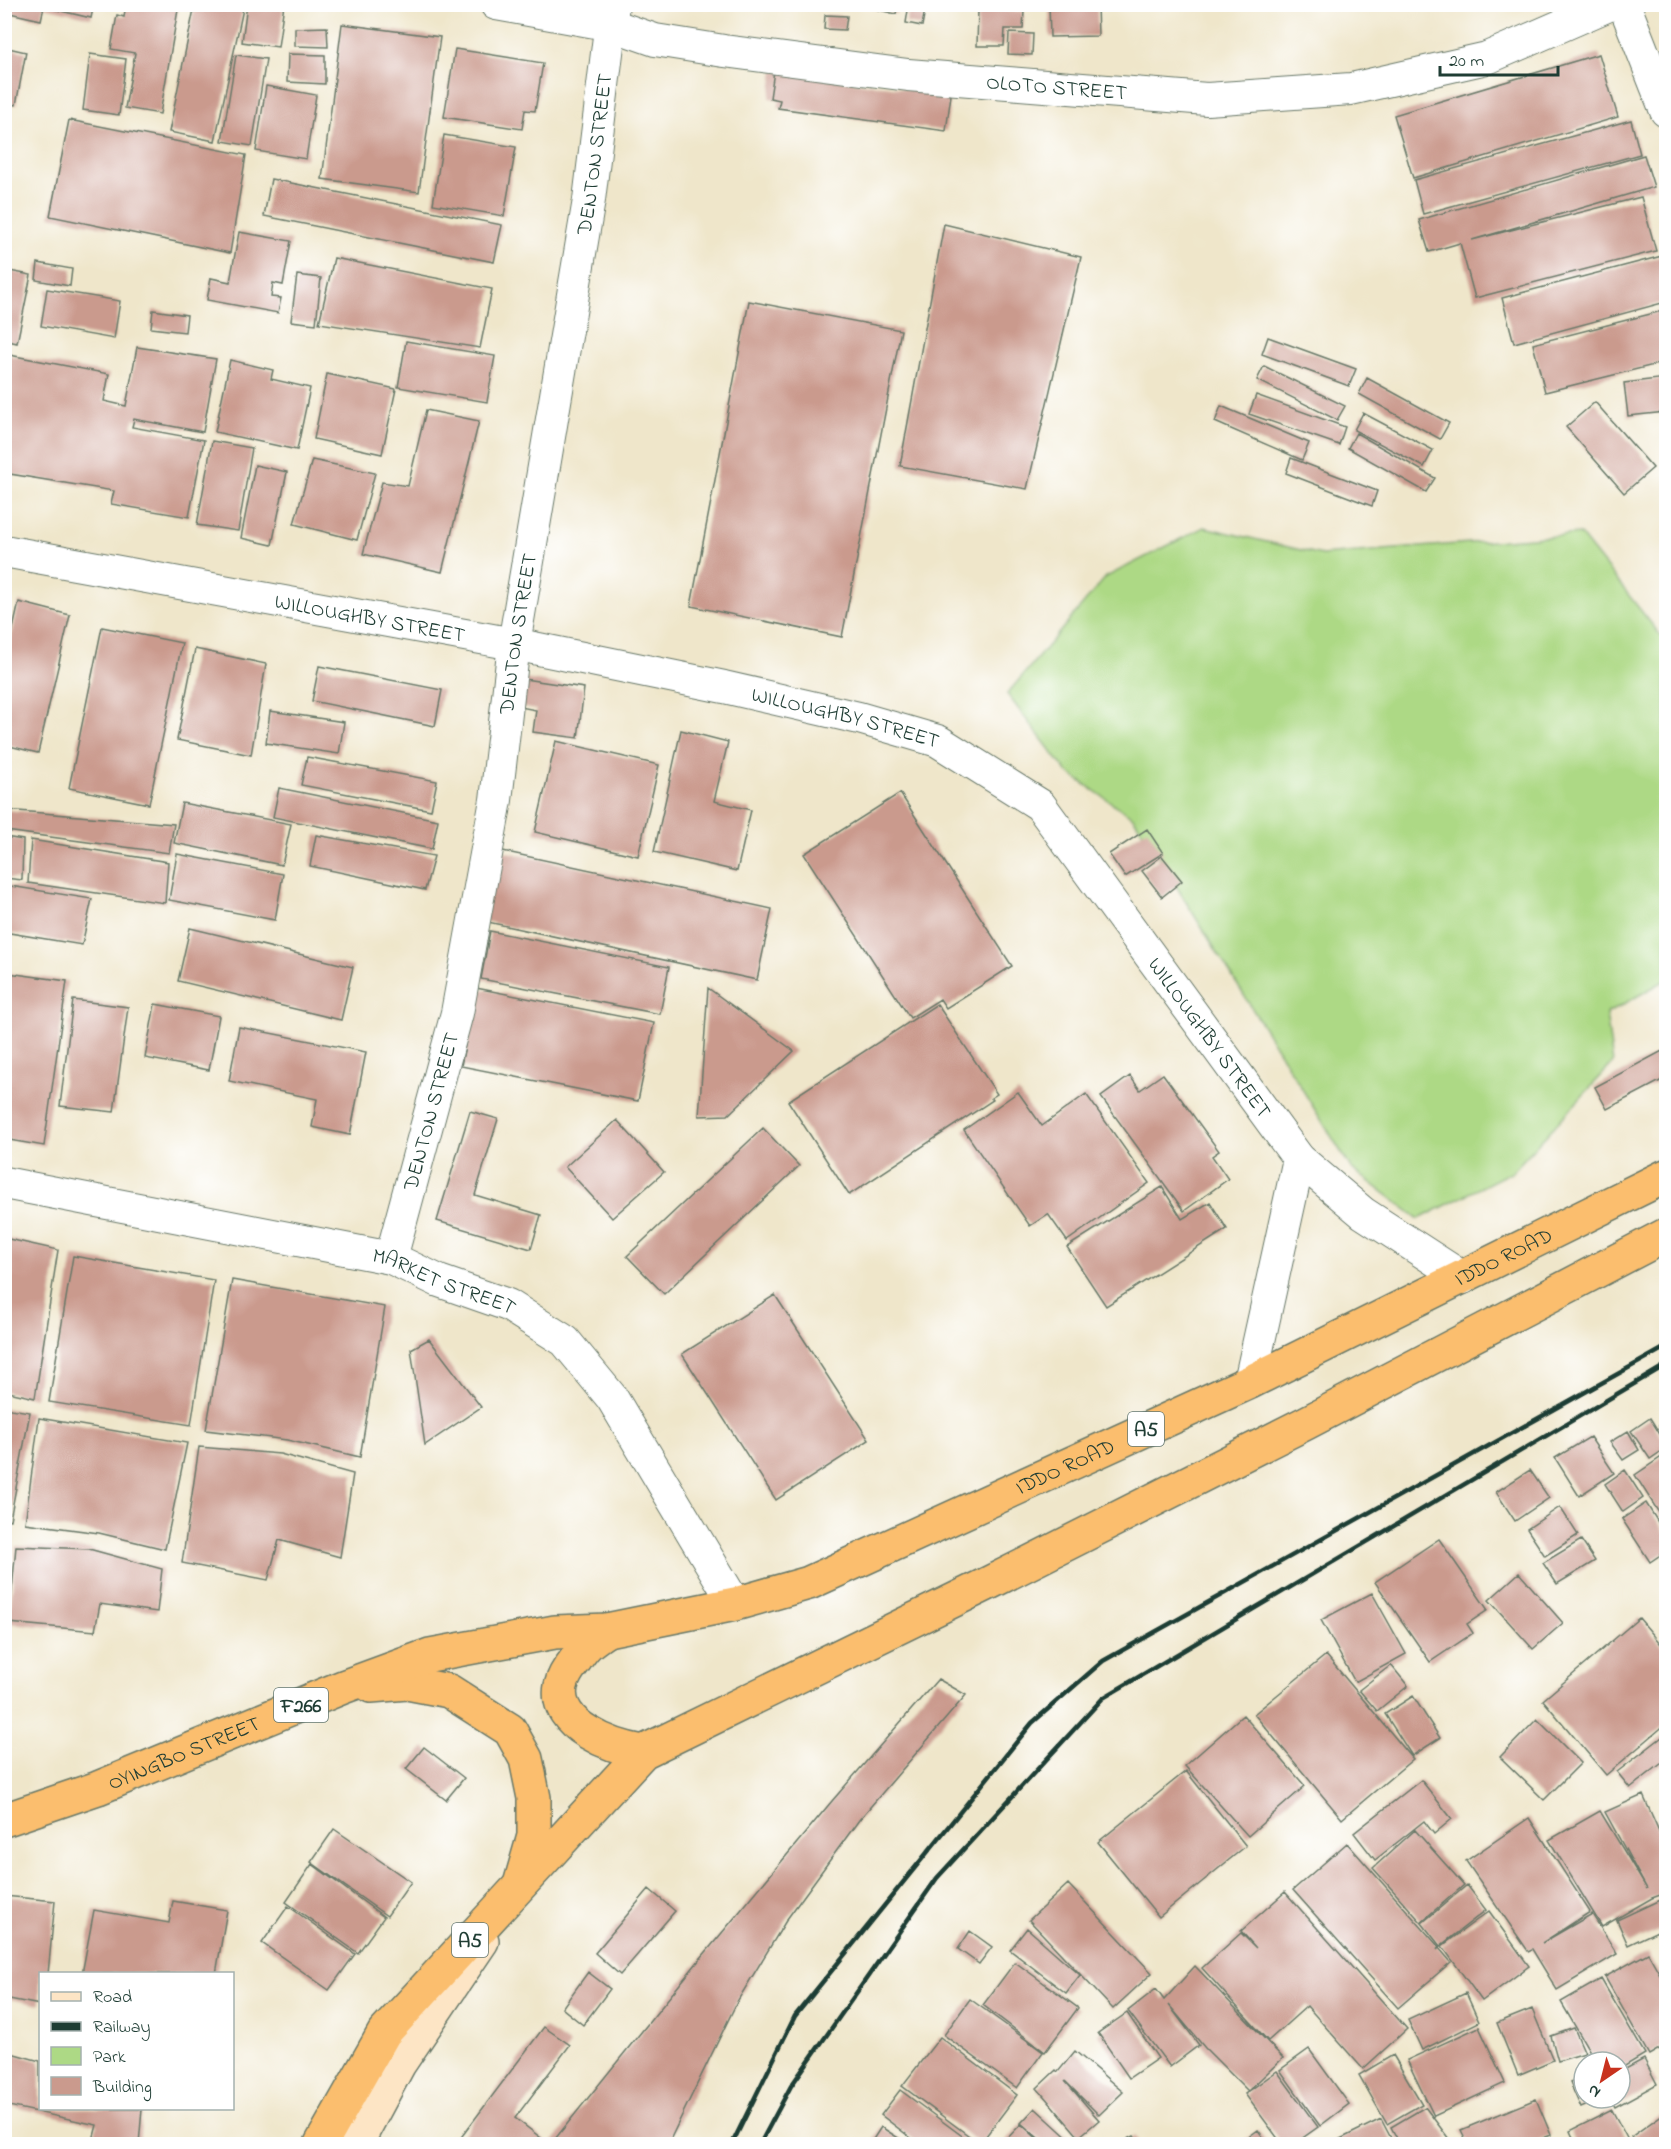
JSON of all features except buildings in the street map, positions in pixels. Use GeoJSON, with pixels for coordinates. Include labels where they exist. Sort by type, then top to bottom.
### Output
{"type":"FeatureCollection","features":[{"type":"Feature","properties":{"kind":"highway","name":"IDDO ROAD"},"geometry":{"type":"LineString","coordinates":[[607,1630],[735,1604],[809,1582],[1250,1382],[1666,1176]]}},
{"type":"Feature","properties":{"kind":"highway","name":"A5"},"geometry":{"type":"LineString","coordinates":[[321,2145],[384,2033],[643,1752],[989,1583],[1295,1428],[1666,1235]]}},
{"type":"Feature","properties":{"kind":"highway"},"geometry":{"type":"LineString","coordinates":[[607,1630],[587,1642],[569,1668],[561,1686],[561,1701],[568,1714],[583,1729],[618,1746],[643,1752]]}},
{"type":"Feature","properties":{"kind":"highway","name":"OYINGBO STREET"},"geometry":{"type":"LineString","coordinates":[[4,1820],[98,1788],[343,1687],[430,1655],[555,1632],[607,1630]]}},
{"type":"Feature","properties":{"kind":"highway","name":"F266"},"geometry":{"type":"LineString","coordinates":[[343,1687],[407,1683],[449,1691],[510,1730],[526,1759],[534,1798],[534,1836],[520,1885]]}},
{"type":"Feature","properties":{"kind":"street","name":"OLOTO STREET"},"geometry":{"type":"LineString","coordinates":[[496,4],[613,15],[655,40],[908,75],[1207,99],[1351,89],[1486,58],[1611,4]]}},
{"type":"Feature","properties":{"kind":"street"},"geometry":{"type":"LineString","coordinates":[[1624,4],[1666,111]]}},
{"type":"Feature","properties":{"kind":"street","name":"DENTON STREET"},"geometry":{"type":"LineString","coordinates":[[391,1258],[457,1012],[496,800],[514,644],[589,200],[613,15]]}},
{"type":"Feature","properties":{"kind":"street","name":"WILLOUGHBY STREET"},"geometry":{"type":"LineString","coordinates":[[4,551],[514,644],[735,689],[859,718],[938,741],[1040,805],[1299,1160],[1363,1213],[1463,1278]]}},
{"type":"Feature","properties":{"kind":"street"},"geometry":{"type":"LineString","coordinates":[[1250,1382],[1299,1160]]}},
{"type":"Feature","properties":{"kind":"street","name":"MARKET STREET"},"geometry":{"type":"LineString","coordinates":[[4,1183],[391,1258],[439,1281],[508,1305],[565,1341],[612,1398],[735,1604]]}},
{"type":"Feature","properties":{"kind":"street"},"geometry":{"type":"LineString","coordinates":[[356,2145],[399,2064],[520,1885]]}},
{"type":"Feature","properties":{"kind":"green space"},"geometry":{"type":"Polygon","coordinates":[[[1204,527],[1322,555],[1580,534],[1666,642],[1666,980],[1606,1014],[1613,1063],[1513,1171],[1419,1219],[1351,1168],[1134,818],[1067,772],[1007,694],[1106,577],[1204,527]]]}},
{"type":"Feature","properties":{"kind":"railway"},"geometry":{"type":"LineString","coordinates":[[732,2144],[795,2016],[1032,1723],[1103,1661],[1666,1347]]}},
{"type":"Feature","properties":{"kind":"railway"},"geometry":{"type":"LineString","coordinates":[[760,2144],[791,2086],[937,1878],[1103,1698],[1666,1365]]}}]}
